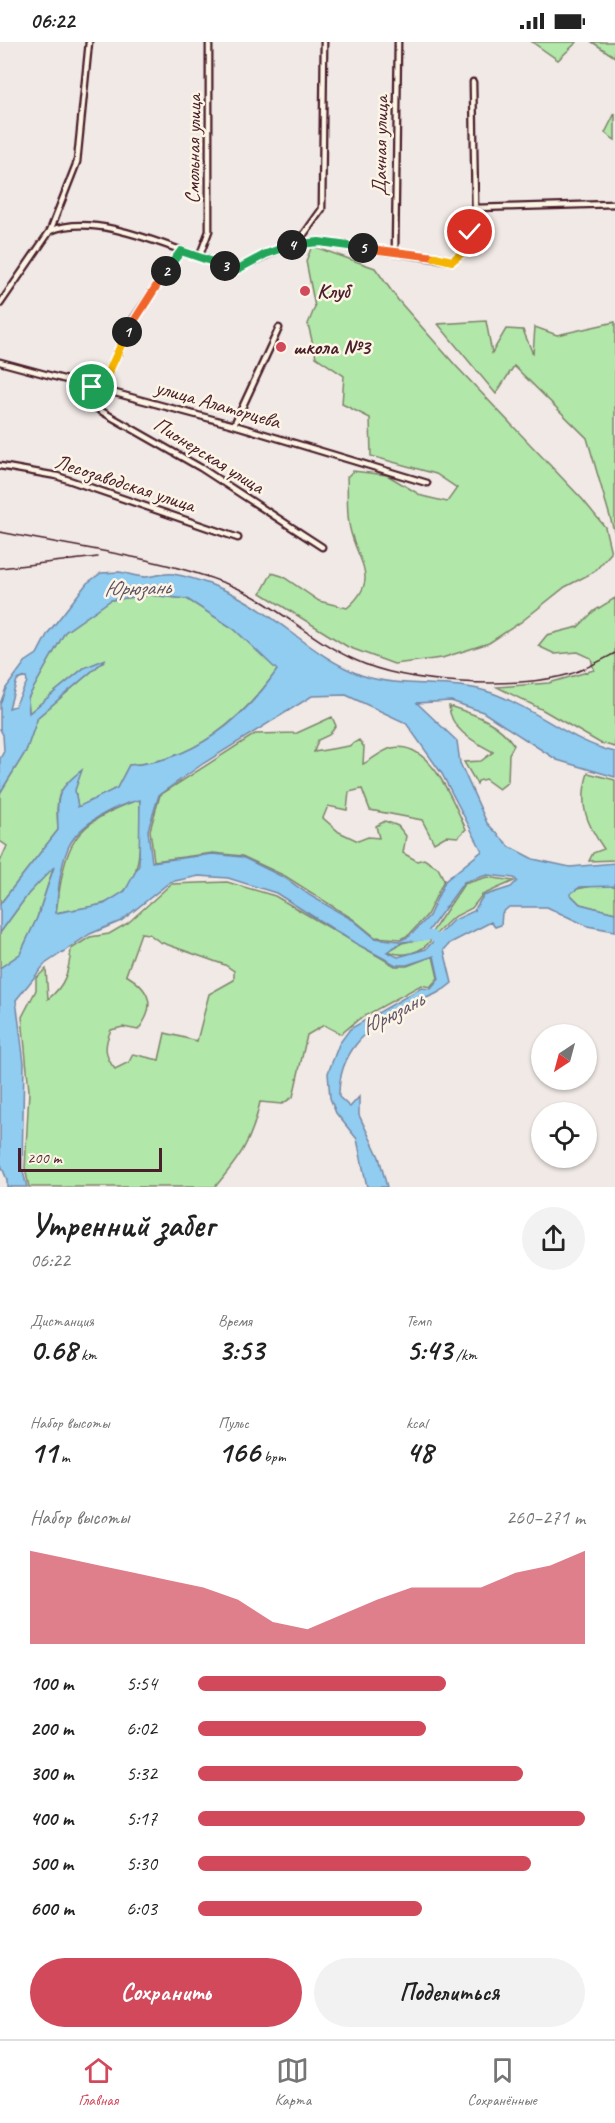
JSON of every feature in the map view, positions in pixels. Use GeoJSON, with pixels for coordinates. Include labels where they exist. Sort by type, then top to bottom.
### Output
{"type":"FeatureCollection","features":[{"type":"Feature","properties":{"kind":"street"},"geometry":{"type":"LineString","coordinates":[[0,304],[50,231],[77,162],[89,42]]}},
{"type":"Feature","properties":{"kind":"street","name":"Смольная улица"},"geometry":{"type":"LineString","coordinates":[[200,255],[208,231],[209,42]]}},
{"type":"Feature","properties":{"kind":"street"},"geometry":{"type":"LineString","coordinates":[[297,243],[322,209],[324,42]]}},
{"type":"Feature","properties":{"kind":"street","name":"Дачная улица"},"geometry":{"type":"LineString","coordinates":[[395,251],[398,42]]}},
{"type":"Feature","properties":{"kind":"street"},"geometry":{"type":"LineString","coordinates":[[50,231],[64,225],[89,226],[150,237],[181,251],[200,255],[238,269],[266,254],[297,243],[319,242],[395,251],[452,261],[468,248],[470,220],[476,208],[473,82]]}},
{"type":"Feature","properties":{"kind":"street"},"geometry":{"type":"LineString","coordinates":[[476,208],[615,204]]}},
{"type":"Feature","properties":{"kind":"street"},"geometry":{"type":"LineString","coordinates":[[101,389],[134,318],[181,251]]}},
{"type":"Feature","properties":{"kind":"street"},"geometry":{"type":"LineString","coordinates":[[234,425],[279,328]]}},
{"type":"Feature","properties":{"kind":"street","name":"улица Алаторцева"},"geometry":{"type":"LineString","coordinates":[[0,362],[234,425],[427,483]]}},
{"type":"Feature","properties":{"kind":"street","name":"Пионерская улица"},"geometry":{"type":"LineString","coordinates":[[92,387],[94,407],[201,468],[322,547]]}},
{"type":"Feature","properties":{"kind":"street","name":"Лесозаводская улица"},"geometry":{"type":"LineString","coordinates":[[0,466],[57,476],[238,538]]}},
{"type":"Feature","properties":{"kind":"green space"},"geometry":{"type":"Polygon","coordinates":[[[532,42],[577,42],[558,60],[532,42]]]}},
{"type":"Feature","properties":{"kind":"green space"},"geometry":{"type":"Polygon","coordinates":[[[592,42],[615,42],[615,57],[592,42]]]}},
{"type":"Feature","properties":{"kind":"green space"},"geometry":{"type":"Polygon","coordinates":[[[615,113],[615,140],[605,133],[615,113]]]}},
{"type":"Feature","properties":{"kind":"green space"},"geometry":{"type":"Polygon","coordinates":[[[312,246],[375,268],[398,300],[456,366],[583,500],[605,527],[611,553],[594,572],[565,587],[521,622],[489,643],[442,658],[394,664],[348,647],[261,593],[272,573],[282,576],[319,601],[347,608],[357,598],[365,579],[348,516],[347,477],[353,471],[387,475],[422,496],[447,502],[457,488],[436,474],[371,456],[370,418],[342,404],[344,376],[316,357],[308,324],[315,307],[306,261],[312,246]]]}},
{"type":"Feature","properties":{"kind":"green space"},"geometry":{"type":"Polygon","coordinates":[[[486,321],[492,353],[506,329],[523,330],[533,354],[535,327],[557,335],[615,322],[615,534],[587,438],[514,366],[496,394],[438,324],[486,321]]]}},
{"type":"Feature","properties":{"kind":"green space"},"geometry":{"type":"Polygon","coordinates":[[[150,595],[187,599],[234,629],[278,669],[248,705],[214,735],[174,756],[129,765],[117,788],[78,808],[75,790],[81,771],[72,778],[59,796],[58,830],[0,904],[0,862],[7,846],[0,841],[0,793],[26,751],[38,717],[104,661],[84,668],[29,713],[28,698],[65,632],[110,600],[150,595]]]}},
{"type":"Feature","properties":{"kind":"green space"},"geometry":{"type":"Polygon","coordinates":[[[615,598],[615,747],[600,743],[497,687],[549,683],[594,670],[591,658],[578,652],[555,654],[538,646],[547,635],[578,627],[594,611],[615,598]]]}},
{"type":"Feature","properties":{"kind":"green space"},"geometry":{"type":"Polygon","coordinates":[[[449,706],[493,724],[514,745],[509,754],[508,782],[499,789],[485,779],[478,781],[477,784],[464,762],[481,761],[493,752],[471,739],[459,728],[450,714],[449,706]]]}},
{"type":"Feature","properties":{"kind":"green space"},"geometry":{"type":"Polygon","coordinates":[[[332,717],[336,726],[329,735],[318,740],[314,752],[349,746],[359,740],[364,747],[363,764],[392,748],[406,748],[418,753],[439,775],[466,829],[458,837],[446,836],[434,843],[422,820],[370,810],[362,789],[349,792],[347,810],[328,806],[323,818],[339,832],[358,841],[368,837],[379,838],[376,826],[385,821],[398,826],[406,836],[403,853],[417,861],[424,859],[438,868],[444,880],[427,915],[409,935],[400,939],[375,937],[353,919],[285,876],[242,856],[213,853],[154,861],[150,830],[160,795],[255,734],[297,733],[332,717]]]}},
{"type":"Feature","properties":{"kind":"green space"},"geometry":{"type":"Polygon","coordinates":[[[588,773],[615,780],[615,860],[589,861],[593,853],[604,849],[588,822],[584,804],[588,773]]]}},
{"type":"Feature","properties":{"kind":"green space"},"geometry":{"type":"Polygon","coordinates":[[[140,799],[138,861],[127,888],[117,898],[102,904],[56,913],[64,869],[76,839],[85,828],[99,818],[140,799]]]}},
{"type":"Feature","properties":{"kind":"green space"},"geometry":{"type":"Polygon","coordinates":[[[54,866],[37,918],[20,954],[0,968],[0,933],[29,893],[54,866]]]}},
{"type":"Feature","properties":{"kind":"green space"},"geometry":{"type":"Polygon","coordinates":[[[487,877],[514,881],[482,895],[472,908],[452,918],[435,935],[432,932],[464,884],[487,877]]]}},
{"type":"Feature","properties":{"kind":"green space"},"geometry":{"type":"Polygon","coordinates":[[[227,882],[275,896],[395,966],[407,966],[433,956],[438,978],[430,987],[421,985],[359,1019],[341,1034],[324,1025],[307,1035],[293,1097],[282,1104],[260,1102],[253,1128],[244,1148],[215,1187],[29,1187],[25,1168],[29,1091],[22,1017],[36,990],[36,978],[46,969],[48,999],[65,977],[71,949],[90,937],[109,934],[128,923],[171,884],[227,882]],[[141,933],[126,975],[141,986],[145,992],[149,1006],[148,1013],[138,1030],[123,1027],[111,1030],[106,1050],[115,1069],[129,1062],[133,1054],[159,1060],[165,1033],[197,1041],[209,994],[234,980],[234,971],[225,965],[160,942],[149,934],[141,933]]]}},
{"type":"Feature","properties":{"kind":"green space"},"geometry":{"type":"Polygon","coordinates":[[[597,885],[615,886],[615,913],[580,904],[570,894],[572,890],[597,885]]]}},
{"type":"Feature","properties":{"kind":"green space"},"geometry":{"type":"Polygon","coordinates":[[[428,937],[431,940],[417,951],[399,954],[388,951],[402,943],[428,937]]]}},
{"type":"Feature","properties":{"kind":"water"},"geometry":{"type":"Polygon","coordinates":[[[119,572],[146,577],[173,574],[211,584],[261,610],[330,660],[361,675],[393,682],[460,686],[492,693],[508,699],[583,741],[615,752],[615,777],[557,760],[483,712],[451,701],[417,703],[457,741],[460,763],[487,823],[510,847],[533,859],[570,867],[615,863],[615,886],[580,887],[570,894],[580,904],[615,913],[615,931],[587,926],[547,907],[509,907],[502,913],[501,925],[495,927],[491,922],[450,943],[444,950],[452,983],[441,991],[390,1016],[366,1033],[343,1067],[339,1097],[350,1107],[359,1097],[359,1115],[379,1157],[387,1187],[367,1187],[357,1139],[336,1113],[330,1098],[328,1073],[339,1044],[350,1029],[421,988],[431,989],[439,979],[434,956],[407,965],[396,965],[355,943],[276,893],[228,878],[199,876],[170,882],[121,921],[90,934],[45,964],[16,1000],[24,1063],[22,1168],[27,1187],[7,1187],[7,1180],[0,1162],[0,968],[20,954],[37,918],[54,867],[29,893],[0,933],[0,904],[58,830],[58,802],[62,790],[73,777],[82,770],[75,790],[78,807],[117,788],[129,765],[174,756],[214,735],[248,706],[277,670],[234,629],[187,599],[150,595],[111,600],[65,632],[28,698],[29,713],[84,668],[106,659],[38,717],[26,751],[0,793],[0,759],[4,751],[3,735],[0,729],[0,704],[6,688],[25,662],[37,654],[48,633],[87,583],[101,573],[119,572]],[[26,677],[17,680],[9,708],[15,706],[27,682],[26,677]],[[346,695],[312,696],[204,763],[159,795],[148,830],[152,862],[213,854],[242,857],[285,878],[353,920],[375,938],[399,941],[410,936],[429,916],[445,881],[482,851],[442,774],[406,723],[346,695]],[[140,800],[99,816],[73,839],[63,863],[56,913],[104,904],[125,891],[139,865],[140,800]],[[487,875],[464,882],[422,940],[402,942],[387,952],[398,957],[426,949],[452,921],[474,911],[483,896],[511,887],[517,881],[514,878],[487,875]]]}},
{"type":"Feature","properties":{"kind":"waterway","name":"Юрюзань"},"geometry":{"type":"LineString","coordinates":[[415,937],[431,935],[438,940],[444,936]]}},
{"type":"Feature","properties":{"kind":"railway"},"geometry":{"type":"LineString","coordinates":[[0,532],[146,560],[203,575],[230,585],[262,602],[339,652],[377,668],[403,675],[461,682],[521,682],[570,674],[615,653]]}},
{"type":"Feature","properties":{"kind":"railway"},"geometry":{"type":"LineString","coordinates":[[0,568],[98,557]]}},
{"type":"Feature","properties":{"kind":"place","name":"Клуб"},"geometry":{"type":"Point","coordinates":[305,291]}},
{"type":"Feature","properties":{"kind":"place","name":"школа №3"},"geometry":{"type":"Point","coordinates":[281,347]}},
{"type":"Feature","properties":{"kind":"route"},"geometry":{"type":"LineString","coordinates":[[92,387],[101,389],[134,318],[181,251],[200,255],[238,269],[266,254],[297,243],[319,242],[432,256],[452,261],[468,248],[470,232]]}}]}
